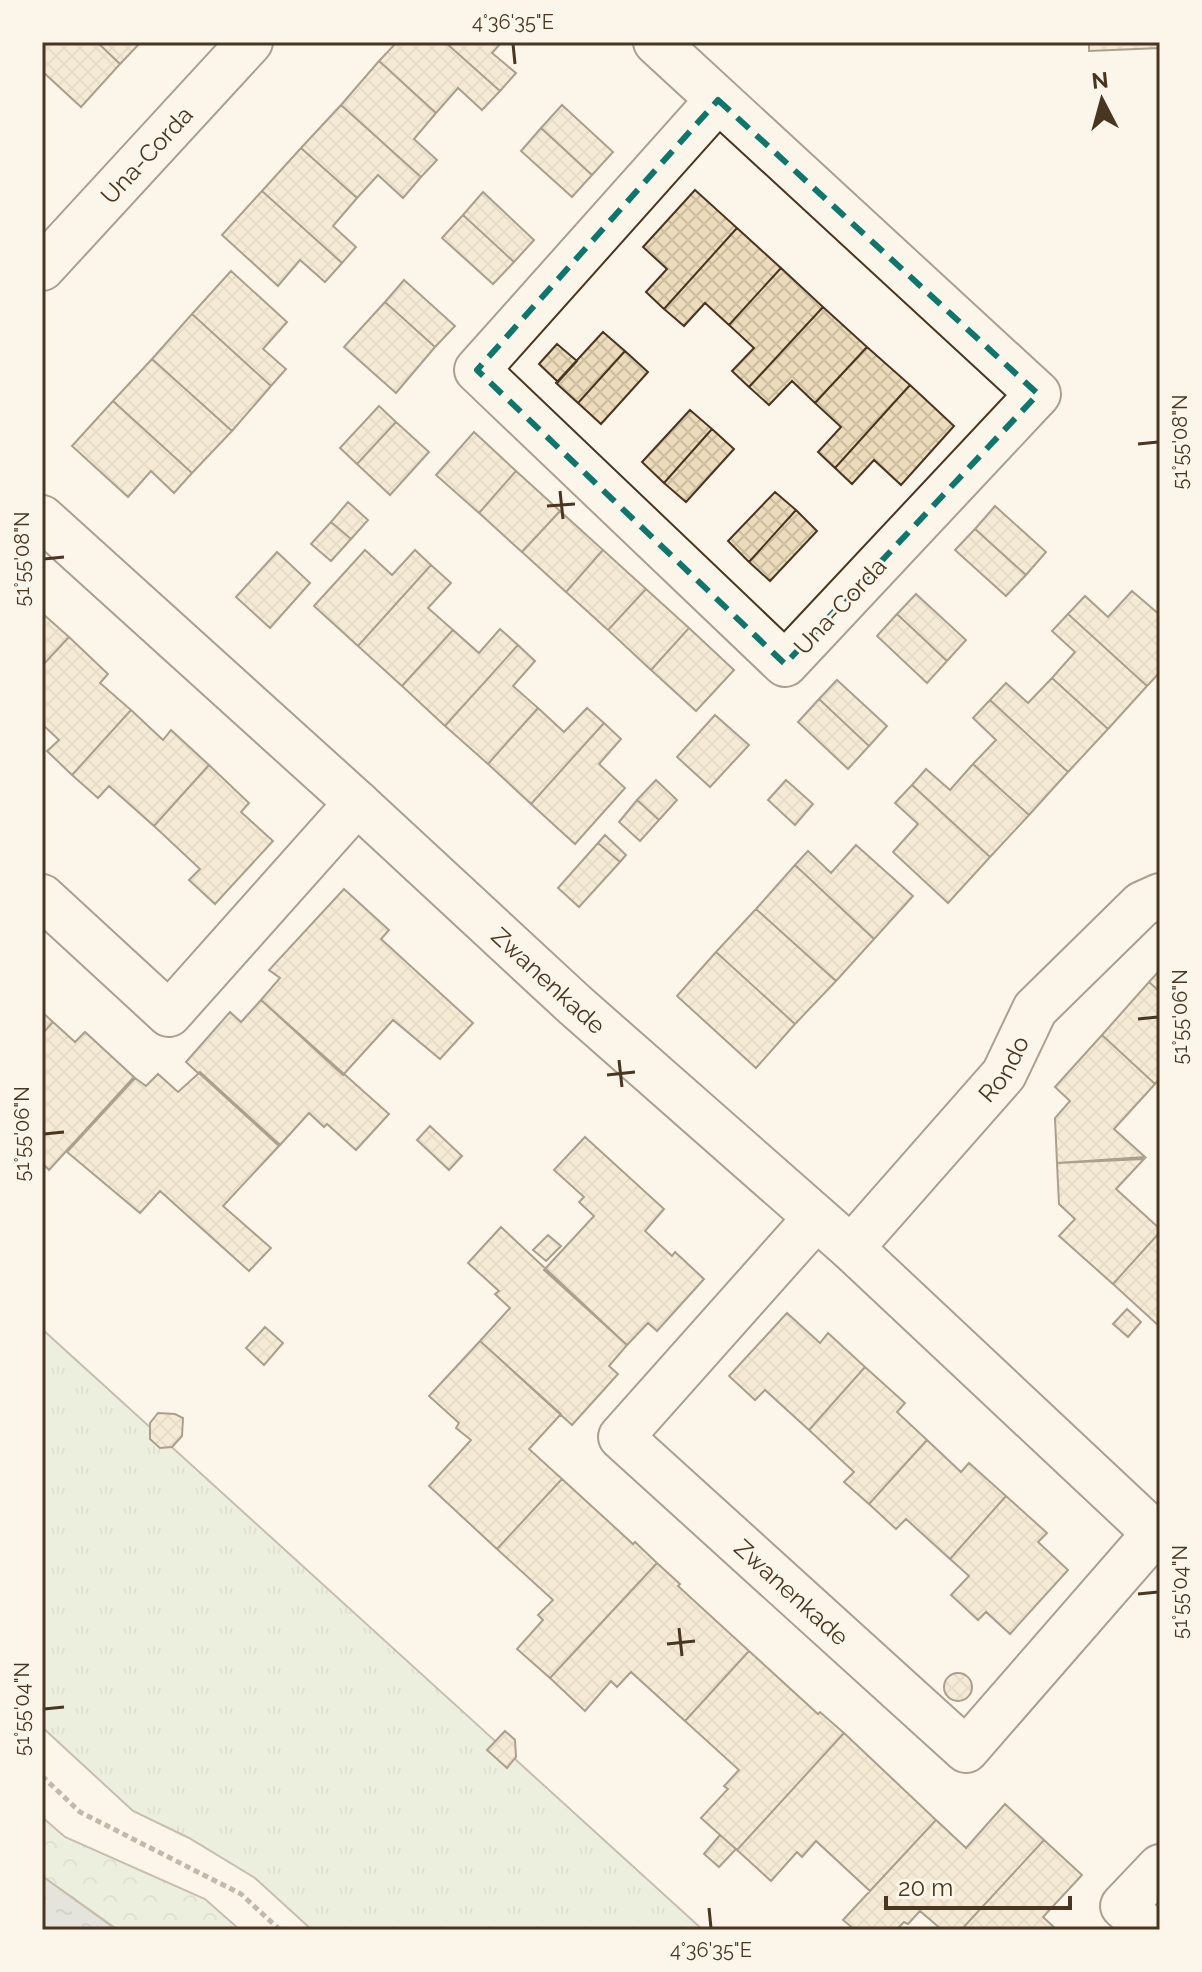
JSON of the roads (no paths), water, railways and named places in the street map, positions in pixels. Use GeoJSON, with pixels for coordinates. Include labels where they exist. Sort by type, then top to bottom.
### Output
{"type":"FeatureCollection","features":[{"type":"Feature","properties":{"kind":"street","name":"Una-Corda"},"geometry":{"type":"LineString","coordinates":[[42,268],[250,42]]}},
{"type":"Feature","properties":{"kind":"street","name":"Una-Corda"},"geometry":{"type":"LineString","coordinates":[[656,42],[1038,394],[785,664],[477,370],[718,100]]}},
{"type":"Feature","properties":{"kind":"street","name":"Zwanenkade"},"geometry":{"type":"LineString","coordinates":[[42,518],[575,1005],[851,1248],[1157,1536],[966,1750],[621,1437],[816,1218]]}},
{"type":"Feature","properties":{"kind":"street"},"geometry":{"type":"LineString","coordinates":[[42,897],[169,1014],[357,803]]}},
{"type":"Feature","properties":{"kind":"street","name":"Rondo"},"geometry":{"type":"LineString","coordinates":[[851,1248],[1004,1074],[1035,1009],[1142,904],[1160,896]]}},
{"type":"Feature","properties":{"kind":"street"},"geometry":{"type":"LineString","coordinates":[[1150,1930],[1123,1906],[1160,1867]]}},
{"type":"Feature","properties":{"kind":"water"},"geometry":{"type":"Polygon","coordinates":[[[42,1876],[117,1930],[42,1930],[42,1876]]]}}]}
